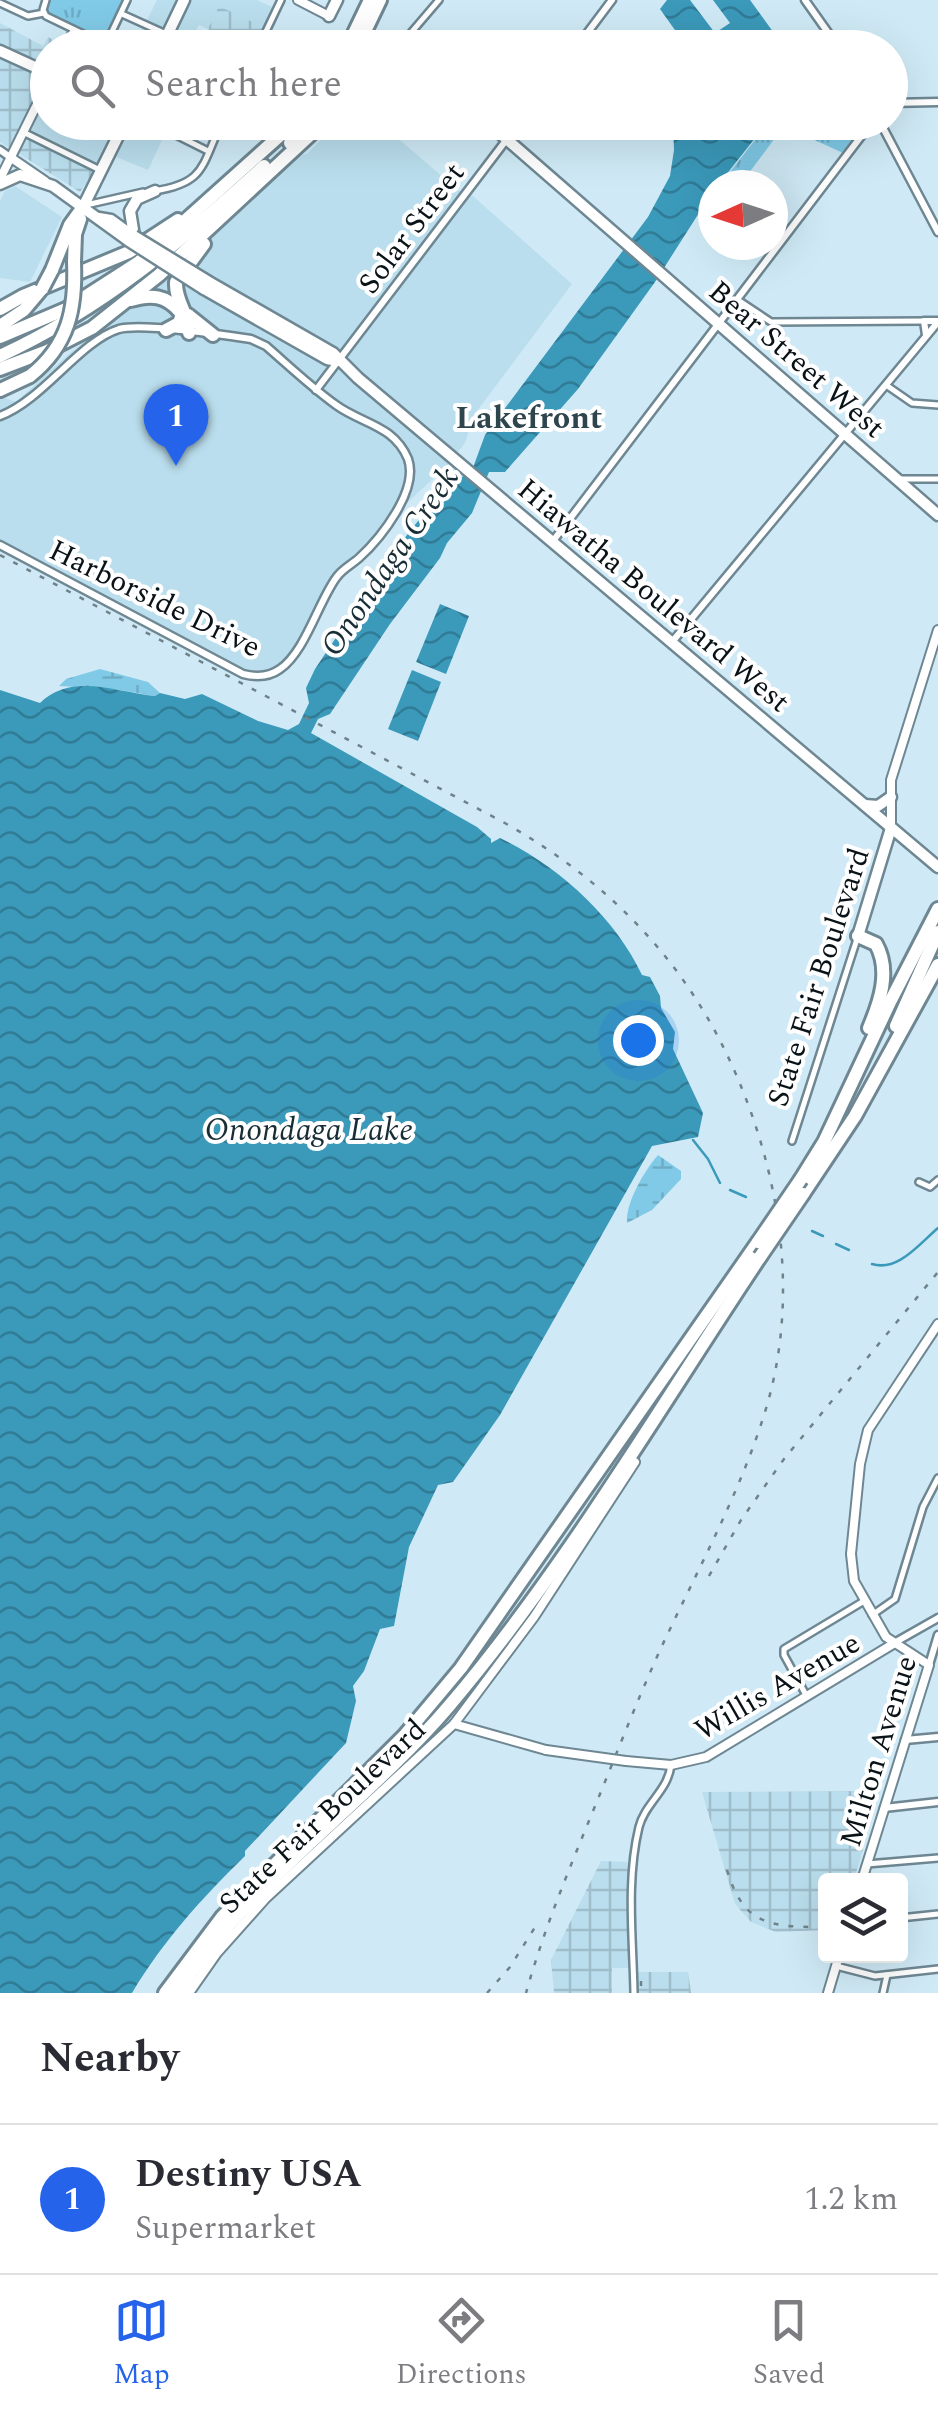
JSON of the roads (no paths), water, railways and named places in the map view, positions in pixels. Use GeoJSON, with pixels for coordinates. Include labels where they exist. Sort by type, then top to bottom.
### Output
{"type":"FeatureCollection","features":[{"type":"Feature","properties":{"kind":"highway"},"geometry":{"type":"LineString","coordinates":[[357,30],[372,1]]}},
{"type":"Feature","properties":{"kind":"highway"},"geometry":{"type":"LineString","coordinates":[[363,30],[372,1]]}},
{"type":"Feature","properties":{"kind":"highway"},"geometry":{"type":"LineString","coordinates":[[0,337],[66,309],[120,276],[191,219],[275,140]]}},
{"type":"Feature","properties":{"kind":"highway"},"geometry":{"type":"LineString","coordinates":[[0,363],[137,277],[291,140]]}},
{"type":"Feature","properties":{"kind":"highway"},"geometry":{"type":"LineString","coordinates":[[0,363],[81,334],[120,306],[159,275],[305,140]]}},
{"type":"Feature","properties":{"kind":"highway"},"geometry":{"type":"LineString","coordinates":[[0,296],[129,252],[216,193]]}},
{"type":"Feature","properties":{"kind":"highway"},"geometry":{"type":"LineString","coordinates":[[188,332],[176,291],[180,274],[248,193]]}},
{"type":"Feature","properties":{"kind":"highway"},"geometry":{"type":"LineString","coordinates":[[0,390],[30,376],[57,348],[70,322],[76,292],[75,234],[83,206]]}},
{"type":"Feature","properties":{"kind":"highway"},"geometry":{"type":"LineString","coordinates":[[0,326],[36,298],[57,275],[70,225],[83,206]]}},
{"type":"Feature","properties":{"kind":"highway"},"geometry":{"type":"LineString","coordinates":[[0,363],[79,322],[140,282],[180,249],[208,216]]}},
{"type":"Feature","properties":{"kind":"highway"},"geometry":{"type":"LineString","coordinates":[[0,309],[57,275]]}},
{"type":"Feature","properties":{"kind":"highway"},"geometry":{"type":"LineString","coordinates":[[120,306],[152,296],[169,301],[214,335]]}},
{"type":"Feature","properties":{"kind":"highway"},"geometry":{"type":"LineString","coordinates":[[0,348],[55,325],[104,298]]}},
{"type":"Feature","properties":{"kind":"highway"},"geometry":{"type":"LineString","coordinates":[[166,330],[180,323],[183,312]]}},
{"type":"Feature","properties":{"kind":"highway"},"geometry":{"type":"LineString","coordinates":[[178,1993],[247,1905],[430,1727],[558,1566],[683,1374],[839,1113],[938,909]]}},
{"type":"Feature","properties":{"kind":"highway"},"geometry":{"type":"LineString","coordinates":[[868,1092],[938,932]]}},
{"type":"Feature","properties":{"kind":"highway"},"geometry":{"type":"LineString","coordinates":[[839,1113],[883,982],[880,951],[871,940],[858,936]]}},
{"type":"Feature","properties":{"kind":"highway"},"geometry":{"type":"LineString","coordinates":[[166,1993],[230,1908],[376,1764],[460,1668],[803,1194],[868,1092],[938,965]]}},
{"type":"Feature","properties":{"kind":"highway"},"geometry":{"type":"LineString","coordinates":[[635,1462],[683,1374]]}},
{"type":"Feature","properties":{"kind":"main road"},"geometry":{"type":"LineString","coordinates":[[170,30],[184,0]]}},
{"type":"Feature","properties":{"kind":"main road"},"geometry":{"type":"LineString","coordinates":[[298,0],[329,16],[338,0]]}},
{"type":"Feature","properties":{"kind":"main road"},"geometry":{"type":"LineString","coordinates":[[0,50],[30,65]]}},
{"type":"Feature","properties":{"kind":"main road"},"geometry":{"type":"LineString","coordinates":[[0,182],[30,117]]}},
{"type":"Feature","properties":{"kind":"main road"},"geometry":{"type":"LineString","coordinates":[[83,206],[116,140]]}},
{"type":"Feature","properties":{"kind":"main road","name":"Bear Street West"},"geometry":{"type":"LineString","coordinates":[[507,140],[938,515]]}},
{"type":"Feature","properties":{"kind":"main road"},"geometry":{"type":"LineString","coordinates":[[10,157],[53,186]]}},
{"type":"Feature","properties":{"kind":"main road"},"geometry":{"type":"LineString","coordinates":[[0,182],[20,175],[53,186]]}},
{"type":"Feature","properties":{"kind":"main road","name":"Hiawatha Boulevard West"},"geometry":{"type":"LineString","coordinates":[[53,186],[99,218],[111,220],[132,239],[206,286],[318,354],[338,361]]}},
{"type":"Feature","properties":{"kind":"main road"},"geometry":{"type":"LineString","coordinates":[[132,239],[129,218],[133,204],[154,190]]}},
{"type":"Feature","properties":{"kind":"main road","name":"Hiawatha Boulevard West"},"geometry":{"type":"LineString","coordinates":[[206,286],[332,353],[938,867]]}},
{"type":"Feature","properties":{"kind":"main road"},"geometry":{"type":"LineString","coordinates":[[891,828],[893,772],[938,630]]}},
{"type":"Feature","properties":{"kind":"main road"},"geometry":{"type":"LineString","coordinates":[[861,804],[878,806],[891,797]]}},
{"type":"Feature","properties":{"kind":"main road","name":"State Fair Boulevard"},"geometry":{"type":"LineString","coordinates":[[858,936],[891,828]]}},
{"type":"Feature","properties":{"kind":"main road"},"geometry":{"type":"LineString","coordinates":[[934,1666],[893,1644],[854,1582],[851,1554],[864,1444],[878,1414],[938,1324]]}},
{"type":"Feature","properties":{"kind":"main road","name":"State Fair Boulevard"},"geometry":{"type":"LineString","coordinates":[[189,1993],[266,1898],[454,1724],[534,1617],[635,1462]]}},
{"type":"Feature","properties":{"kind":"main road","name":"Willis Avenue"},"geometry":{"type":"LineString","coordinates":[[454,1724],[546,1750],[671,1765],[706,1756],[893,1644]]}},
{"type":"Feature","properties":{"kind":"main road","name":"Milton Avenue"},"geometry":{"type":"LineString","coordinates":[[864,1873],[905,1740],[934,1666]]}},
{"type":"Feature","properties":{"kind":"main road"},"geometry":{"type":"LineString","coordinates":[[828,1993],[837,1963]]}},
{"type":"Feature","properties":{"kind":"street"},"geometry":{"type":"LineString","coordinates":[[44,13],[46,0]]}},
{"type":"Feature","properties":{"kind":"street"},"geometry":{"type":"LineString","coordinates":[[112,30],[128,0]]}},
{"type":"Feature","properties":{"kind":"street"},"geometry":{"type":"LineString","coordinates":[[267,30],[281,0]]}},
{"type":"Feature","properties":{"kind":"street"},"geometry":{"type":"LineString","coordinates":[[413,30],[439,0]]}},
{"type":"Feature","properties":{"kind":"street"},"geometry":{"type":"LineString","coordinates":[[590,30],[612,0]]}},
{"type":"Feature","properties":{"kind":"street"},"geometry":{"type":"LineString","coordinates":[[804,0],[827,30]]}},
{"type":"Feature","properties":{"kind":"street"},"geometry":{"type":"LineString","coordinates":[[0,3],[28,16],[44,13],[73,30]]}},
{"type":"Feature","properties":{"kind":"street"},"geometry":{"type":"LineString","coordinates":[[121,14],[159,30]]}},
{"type":"Feature","properties":{"kind":"street"},"geometry":{"type":"LineString","coordinates":[[908,103],[938,102]]}},
{"type":"Feature","properties":{"kind":"street"},"geometry":{"type":"LineString","coordinates":[[22,132],[30,136]]}},
{"type":"Feature","properties":{"kind":"street"},"geometry":{"type":"LineString","coordinates":[[38,140],[101,171]]}},
{"type":"Feature","properties":{"kind":"street"},"geometry":{"type":"LineString","coordinates":[[186,140],[208,151]]}},
{"type":"Feature","properties":{"kind":"street"},"geometry":{"type":"LineString","coordinates":[[83,206],[180,187],[192,180],[213,140]]}},
{"type":"Feature","properties":{"kind":"street","name":"Solar Street"},"geometry":{"type":"LineString","coordinates":[[316,390],[507,140]]}},
{"type":"Feature","properties":{"kind":"street"},"geometry":{"type":"LineString","coordinates":[[553,541],[858,140]]}},
{"type":"Feature","properties":{"kind":"street"},"geometry":{"type":"LineString","coordinates":[[889,140],[938,232]]}},
{"type":"Feature","properties":{"kind":"street"},"geometry":{"type":"LineString","coordinates":[[0,150],[10,157]]}},
{"type":"Feature","properties":{"kind":"street"},"geometry":{"type":"LineString","coordinates":[[738,300],[772,322],[938,321]]}},
{"type":"Feature","properties":{"kind":"street"},"geometry":{"type":"LineString","coordinates":[[924,321],[926,336]]}},
{"type":"Feature","properties":{"kind":"street"},"geometry":{"type":"LineString","coordinates":[[672,642],[938,321]]}},
{"type":"Feature","properties":{"kind":"street"},"geometry":{"type":"LineString","coordinates":[[0,416],[22,406],[113,332],[130,327],[258,341],[316,390]]}},
{"type":"Feature","properties":{"kind":"street"},"geometry":{"type":"LineString","coordinates":[[318,354],[327,376]]}},
{"type":"Feature","properties":{"kind":"street"},"geometry":{"type":"LineString","coordinates":[[886,384],[912,403],[938,405]]}},
{"type":"Feature","properties":{"kind":"street","name":"Harborside Drive"},"geometry":{"type":"LineString","coordinates":[[0,545],[243,674],[272,673],[293,655],[337,576],[369,548],[410,483],[409,463],[394,439],[376,424],[344,411],[316,390]]}},
{"type":"Feature","properties":{"kind":"street"},"geometry":{"type":"LineString","coordinates":[[898,479],[938,478]]}},
{"type":"Feature","properties":{"kind":"street","name":"State Fair Boulevard"},"geometry":{"type":"LineString","coordinates":[[792,1140],[858,936]]}},
{"type":"Feature","properties":{"kind":"street"},"geometry":{"type":"LineString","coordinates":[[919,1182],[930,1188],[938,1180]]}},
{"type":"Feature","properties":{"kind":"street"},"geometry":{"type":"LineString","coordinates":[[872,1615],[894,1599],[923,1506],[938,1478]]}},
{"type":"Feature","properties":{"kind":"street"},"geometry":{"type":"LineString","coordinates":[[806,1695],[783,1650],[864,1601]]}},
{"type":"Feature","properties":{"kind":"street","name":"Willis Avenue"},"geometry":{"type":"LineString","coordinates":[[893,1644],[938,1618]]}},
{"type":"Feature","properties":{"kind":"street","name":"Milton Avenue"},"geometry":{"type":"LineString","coordinates":[[934,1666],[938,1635]]}},
{"type":"Feature","properties":{"kind":"street"},"geometry":{"type":"LineString","coordinates":[[905,1740],[938,1737]]}},
{"type":"Feature","properties":{"kind":"street"},"geometry":{"type":"LineString","coordinates":[[634,1993],[635,1848],[642,1815],[668,1781],[671,1765]]}},
{"type":"Feature","properties":{"kind":"street"},"geometry":{"type":"LineString","coordinates":[[883,1808],[938,1802]]}},
{"type":"Feature","properties":{"kind":"street"},"geometry":{"type":"LineString","coordinates":[[866,1864],[938,1858]]}},
{"type":"Feature","properties":{"kind":"street"},"geometry":{"type":"LineString","coordinates":[[908,1917],[938,1914]]}},
{"type":"Feature","properties":{"kind":"street"},"geometry":{"type":"LineString","coordinates":[[836,1966],[870,1975],[938,1968]]}},
{"type":"Feature","properties":{"kind":"street"},"geometry":{"type":"LineString","coordinates":[[883,1993],[887,1975]]}},
{"type":"Feature","properties":{"kind":"water"},"geometry":{"type":"Polygon","coordinates":[[[667,0],[690,0],[713,30],[675,30],[660,9],[667,0]]]}},
{"type":"Feature","properties":{"kind":"water"},"geometry":{"type":"Polygon","coordinates":[[[713,0],[750,0],[772,30],[720,30],[730,23],[713,0]]]}},
{"type":"Feature","properties":{"kind":"water","name":"Onondaga Lake"},"geometry":{"type":"Polygon","coordinates":[[[674,140],[754,140],[730,170],[698,170],[698,215],[655,282],[578,389],[505,472],[489,472],[472,513],[447,543],[330,714],[318,719],[311,733],[477,827],[491,843],[500,838],[521,849],[563,878],[600,913],[642,975],[650,977],[660,996],[661,1008],[675,1032],[673,1049],[703,1113],[698,1137],[652,1146],[500,1415],[453,1482],[438,1485],[409,1547],[394,1626],[380,1629],[364,1671],[353,1686],[356,1701],[346,1743],[184,1921],[132,1993],[0,1993],[0,690],[40,703],[66,688],[80,686],[185,699],[202,694],[258,721],[288,730],[299,724],[309,703],[306,688],[315,669],[392,554],[448,483],[471,473],[485,435],[648,217],[670,176],[674,140]]]}},
{"type":"Feature","properties":{"kind":"water"},"geometry":{"type":"Polygon","coordinates":[[[440,604],[469,616],[446,674],[416,662],[440,604]]]}},
{"type":"Feature","properties":{"kind":"water"},"geometry":{"type":"Polygon","coordinates":[[[412,670],[441,682],[418,741],[388,729],[412,670]]]}},
{"type":"Feature","properties":{"kind":"waterway"},"geometry":{"type":"LineString","coordinates":[[693,1140],[720,1183]]}},
{"type":"Feature","properties":{"kind":"waterway"},"geometry":{"type":"LineString","coordinates":[[730,1190],[746,1197]]}},
{"type":"Feature","properties":{"kind":"waterway"},"geometry":{"type":"LineString","coordinates":[[872,1264],[899,1260],[938,1228]]}},
{"type":"Feature","properties":{"kind":"waterway"},"geometry":{"type":"LineString","coordinates":[[812,1231],[823,1236]]}},
{"type":"Feature","properties":{"kind":"waterway"},"geometry":{"type":"LineString","coordinates":[[836,1244],[849,1250]]}},
{"type":"Feature","properties":{"kind":"railway"},"geometry":{"type":"LineString","coordinates":[[0,555],[503,822],[578,871],[643,930],[671,963],[719,1038],[753,1119],[775,1201],[783,1286],[781,1328],[765,1412],[731,1502],[630,1721],[560,1893],[526,1993]]}},
{"type":"Feature","properties":{"kind":"railway"},"geometry":{"type":"LineString","coordinates":[[709,1576],[741,1520],[784,1459],[938,1272]]}},
{"type":"Feature","properties":{"kind":"railway"},"geometry":{"type":"LineString","coordinates":[[727,1870],[741,1902],[760,1919],[786,1926],[818,1927]]}},
{"type":"Feature","properties":{"kind":"railway"},"geometry":{"type":"LineString","coordinates":[[487,1993],[510,1967],[537,1924]]}},
{"type":"Feature","properties":{"kind":"railway"},"geometry":{"type":"LineString","coordinates":[[641,1981],[641,1993]]}},
{"type":"Feature","properties":{"kind":"place","name":"Destiny USA"},"geometry":{"type":"Point","coordinates":[176,466]}},
{"type":"Feature","properties":{"kind":"district","name":"Lakefront"},"geometry":{"type":"Point","coordinates":[529,417]}},
{"type":"Feature","properties":{"kind":"water label","name":"Onondaga Creek"},"geometry":{"type":"Point","coordinates":[389,561]}}]}
